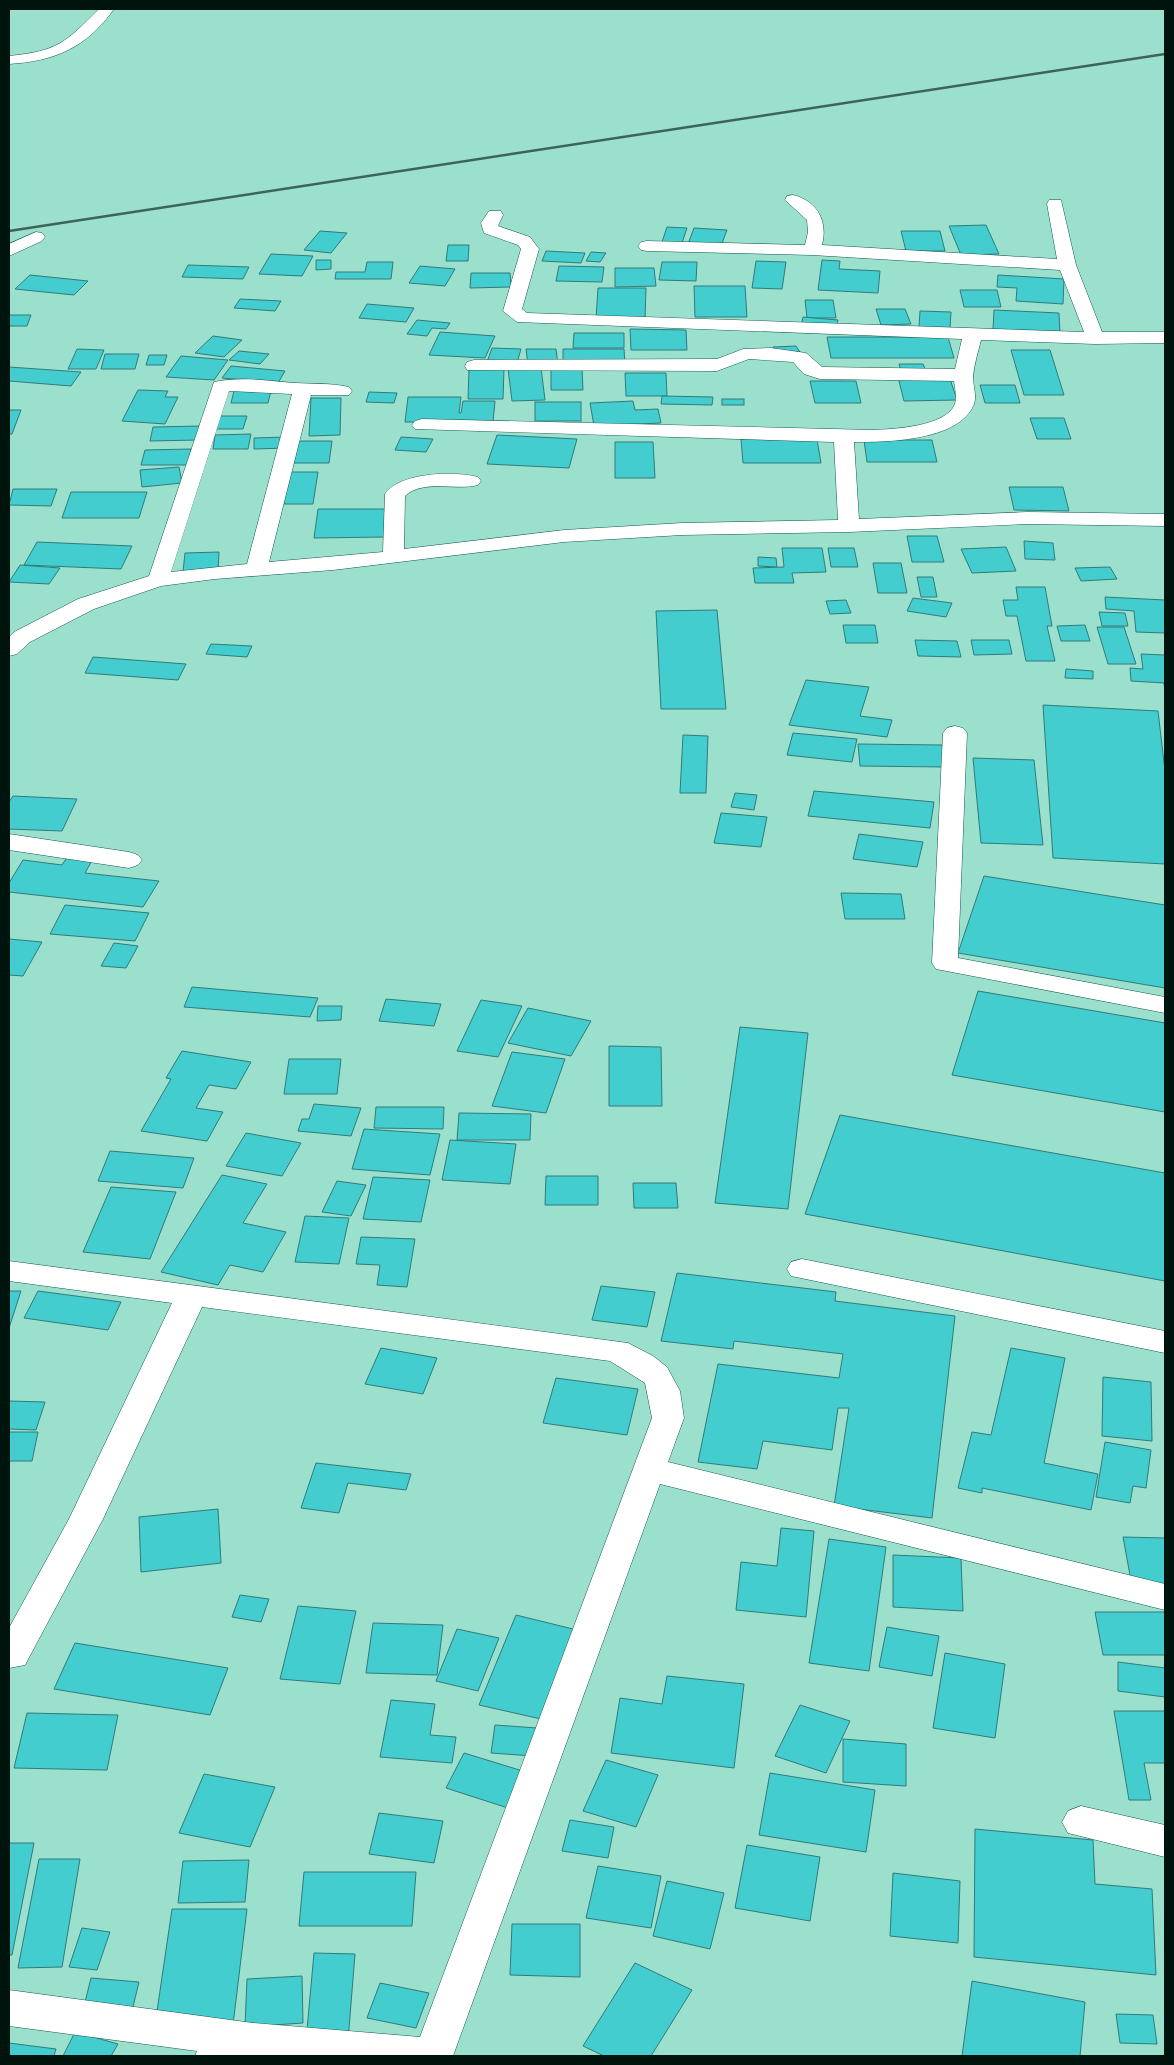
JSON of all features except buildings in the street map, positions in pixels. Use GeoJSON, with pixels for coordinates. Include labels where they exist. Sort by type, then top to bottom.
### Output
{"type":"FeatureCollection","features":[{"type":"Feature","properties":{"kind":"street"},"geometry":{"type":"LineString","coordinates":[[9,60],[41,58],[67,49],[107,9]]}},
{"type":"Feature","properties":{"kind":"street"},"geometry":{"type":"LineString","coordinates":[[793,200],[815,219],[818,228],[812,250]]}},
{"type":"Feature","properties":{"kind":"street"},"geometry":{"type":"LineString","coordinates":[[496,215],[489,223],[490,229],[524,241],[530,248],[512,311],[523,318],[1095,338],[1165,337]]}},
{"type":"Feature","properties":{"kind":"street"},"geometry":{"type":"LineString","coordinates":[[1058,218],[1067,265],[1095,338]]}},
{"type":"Feature","properties":{"kind":"street"},"geometry":{"type":"LineString","coordinates":[[9,251],[36,237]]}},
{"type":"Feature","properties":{"kind":"street"},"geometry":{"type":"LineString","coordinates":[[647,246],[812,250],[1067,265]]}},
{"type":"Feature","properties":{"kind":"street"},"geometry":{"type":"LineString","coordinates":[[422,425],[844,436],[903,434],[946,422],[963,407],[965,398],[964,375],[973,333]]}},
{"type":"Feature","properties":{"kind":"street"},"geometry":{"type":"LineString","coordinates":[[474,366],[718,365],[728,364],[745,354],[756,354],[799,356],[811,370],[820,373],[964,375]]}},
{"type":"Feature","properties":{"kind":"street"},"geometry":{"type":"LineString","coordinates":[[158,580],[220,388],[229,384],[342,391]]}},
{"type":"Feature","properties":{"kind":"street"},"geometry":{"type":"LineString","coordinates":[[256,571],[303,388]]}},
{"type":"Feature","properties":{"kind":"street"},"geometry":{"type":"LineString","coordinates":[[844,436],[849,526]]}},
{"type":"Feature","properties":{"kind":"street"},"geometry":{"type":"LineString","coordinates":[[393,556],[395,494],[399,488],[417,482],[471,481]]}},
{"type":"Feature","properties":{"kind":"street"},"geometry":{"type":"LineString","coordinates":[[13,640],[86,604],[158,580],[256,571],[564,536],[682,529],[849,526],[1027,518],[1165,520]]}},
{"type":"Feature","properties":{"kind":"street"},"geometry":{"type":"LineString","coordinates":[[955,733],[945,963],[1165,1005]]}},
{"type":"Feature","properties":{"kind":"street"},"geometry":{"type":"LineString","coordinates":[[9,842],[129,860]]}},
{"type":"Feature","properties":{"kind":"street"},"geometry":{"type":"LineString","coordinates":[[802,1269],[1165,1342]]}},
{"type":"Feature","properties":{"kind":"street"},"geometry":{"type":"LineString","coordinates":[[9,1271],[617,1351],[651,1368],[665,1388],[668,1418],[433,2056]]}},
{"type":"Feature","properties":{"kind":"street"},"geometry":{"type":"LineString","coordinates":[[12,1655],[86,1518],[192,1294]]}},
{"type":"Feature","properties":{"kind":"street"},"geometry":{"type":"LineString","coordinates":[[649,1469],[1165,1597]]}},
{"type":"Feature","properties":{"kind":"street"},"geometry":{"type":"LineString","coordinates":[[1081,1822],[1165,1841]]}},
{"type":"Feature","properties":{"kind":"street"},"geometry":{"type":"LineString","coordinates":[[9,2008],[253,2041],[429,2056]]}},
{"type":"Feature","properties":{"kind":"street"},"geometry":{"type":"LineString","coordinates":[[215,2056],[238,2043],[253,2041]]}},
{"type":"Feature","properties":{"kind":"railway"},"geometry":{"type":"LineString","coordinates":[[9,231],[1165,54]]}}]}
